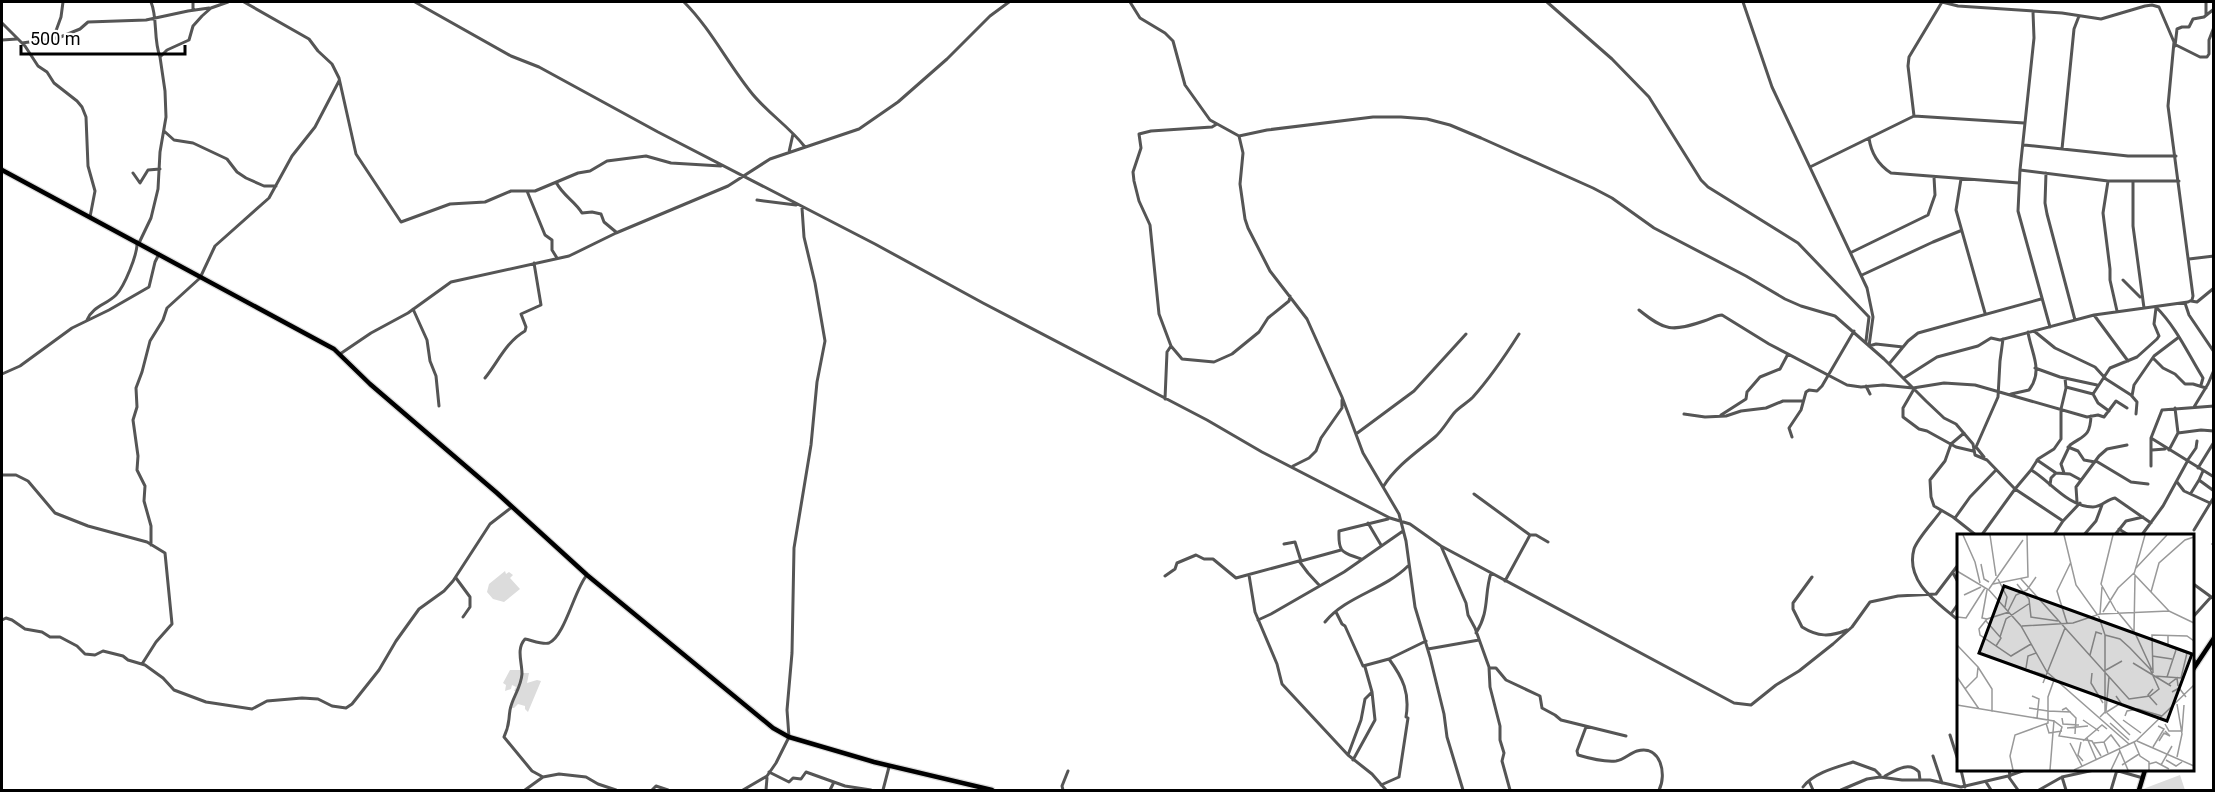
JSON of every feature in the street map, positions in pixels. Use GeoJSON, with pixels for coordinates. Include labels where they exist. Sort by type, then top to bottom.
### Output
{"type":"FeatureCollection","features":[{"type":"Feature","properties":{"kind":"main road"},"geometry":{"type":"LineString","coordinates":[[2,170],[138,245],[145,246],[200,278],[321,341],[339,354],[362,377],[512,507],[586,575],[765,723],[789,737],[889,766],[992,790]]}},
{"type":"Feature","properties":{"kind":"main road"},"geometry":{"type":"LineString","coordinates":[[2194,669],[2214,638]]}},
{"type":"Feature","properties":{"kind":"main road"},"geometry":{"type":"LineString","coordinates":[[2139,790],[2145,771]]}},
{"type":"Feature","properties":{"kind":"street"},"geometry":{"type":"LineString","coordinates":[[53,39],[61,17],[63,2]]}},
{"type":"Feature","properties":{"kind":"street"},"geometry":{"type":"LineString","coordinates":[[87,320],[98,306],[117,294],[125,281],[156,201],[160,152],[166,117],[166,95],[154,36],[155,19],[151,2]]}},
{"type":"Feature","properties":{"kind":"street"},"geometry":{"type":"LineString","coordinates":[[193,2],[193,10]]}},
{"type":"Feature","properties":{"kind":"street"},"geometry":{"type":"LineString","coordinates":[[22,43],[53,39],[79,29],[88,22],[155,19],[211,8],[228,2]]}},
{"type":"Feature","properties":{"kind":"street"},"geometry":{"type":"LineString","coordinates":[[244,2],[309,39],[332,64],[340,81],[356,154],[401,222],[448,204],[485,202],[511,191],[535,191],[578,172],[590,171],[601,163],[650,156],[661,161],[684,164],[723,165]]}},
{"type":"Feature","properties":{"kind":"street"},"geometry":{"type":"LineString","coordinates":[[415,2],[511,56],[539,67],[802,208],[875,244],[1207,420],[1264,453],[1390,518],[1410,524],[1441,546],[1655,663],[1739,704],[1751,705],[1805,667],[1849,630],[1874,600],[1916,594],[1931,595],[1940,591],[1957,568]]}},
{"type":"Feature","properties":{"kind":"street"},"geometry":{"type":"LineString","coordinates":[[684,2],[714,39],[750,92],[805,147]]}},
{"type":"Feature","properties":{"kind":"street"},"geometry":{"type":"LineString","coordinates":[[339,354],[413,309],[451,282],[574,254],[616,233],[728,186],[770,159],[855,131],[885,112],[947,59],[990,16],[1009,2]]}},
{"type":"Feature","properties":{"kind":"street"},"geometry":{"type":"LineString","coordinates":[[1130,2],[1140,18],[1165,33],[1173,41],[1185,85],[1210,120],[1239,136],[1271,129],[1373,117],[1409,117],[1443,123],[1593,188],[1654,228],[1793,303],[1835,316],[1866,342],[1944,418],[1956,424],[2015,489],[2063,521]]}},
{"type":"Feature","properties":{"kind":"street"},"geometry":{"type":"LineString","coordinates":[[1548,2],[1612,59],[1649,97],[1701,180],[1708,187],[1798,243],[1862,308],[1869,317],[1866,342]]}},
{"type":"Feature","properties":{"kind":"street"},"geometry":{"type":"LineString","coordinates":[[1743,2],[1772,87],[1862,275],[1872,306],[1872,331],[1869,346]]}},
{"type":"Feature","properties":{"kind":"street"},"geometry":{"type":"LineString","coordinates":[[1914,116],[1909,57],[1942,2],[2101,19],[2145,6],[2156,6],[2161,10],[2175,46],[2200,57],[2207,57],[2209,54],[2209,40],[2214,27]]}},
{"type":"Feature","properties":{"kind":"street"},"geometry":{"type":"LineString","coordinates":[[2206,2],[2206,15]]}},
{"type":"Feature","properties":{"kind":"street"},"geometry":{"type":"LineString","coordinates":[[160,57],[167,50],[189,40],[195,23],[211,8]]}},
{"type":"Feature","properties":{"kind":"street"},"geometry":{"type":"LineString","coordinates":[[2191,301],[2193,289],[2168,106],[2169,86],[2176,29],[2189,27],[2193,19],[2206,15],[2214,9]]}},
{"type":"Feature","properties":{"kind":"street"},"geometry":{"type":"LineString","coordinates":[[2033,12],[2034,38],[2024,123],[2018,211],[2050,327]]}},
{"type":"Feature","properties":{"kind":"street"},"geometry":{"type":"LineString","coordinates":[[2062,149],[2074,29],[2079,15]]}},
{"type":"Feature","properties":{"kind":"street"},"geometry":{"type":"LineString","coordinates":[[2,23],[19,39],[38,66],[79,102],[85,114],[88,166],[95,193],[90,217]]}},
{"type":"Feature","properties":{"kind":"street"},"geometry":{"type":"LineString","coordinates":[[2,40],[19,39]]}},
{"type":"Feature","properties":{"kind":"street"},"geometry":{"type":"LineString","coordinates":[[151,545],[151,526],[144,501],[145,486],[136,470],[138,456],[134,423],[137,407],[136,388],[150,341],[163,320],[167,308],[184,295],[200,278],[215,246],[265,202],[277,186],[285,167],[315,127],[340,81]]}},
{"type":"Feature","properties":{"kind":"street"},"geometry":{"type":"LineString","coordinates":[[1810,167],[1914,116],[2024,123]]}},
{"type":"Feature","properties":{"kind":"street"},"geometry":{"type":"LineString","coordinates":[[1216,124],[1212,127],[1151,131],[1139,134],[1141,148],[1133,172],[1134,181],[1138,201],[1150,225],[1159,314],[1171,346],[1182,359],[1219,361],[1236,351],[1259,332],[1268,318],[1286,304],[1290,296]]}},
{"type":"Feature","properties":{"kind":"street"},"geometry":{"type":"LineString","coordinates":[[164,131],[174,140],[193,143],[227,159],[234,169],[246,178],[264,186],[277,186]]}},
{"type":"Feature","properties":{"kind":"street"},"geometry":{"type":"LineString","coordinates":[[789,152],[793,134]]}},
{"type":"Feature","properties":{"kind":"street"},"geometry":{"type":"LineString","coordinates":[[1239,136],[1243,153],[1240,184],[1245,219],[1270,271],[1306,319],[1343,399],[1369,464],[1395,505],[1404,531],[1415,607],[1428,649],[1462,790]]}},
{"type":"Feature","properties":{"kind":"street"},"geometry":{"type":"LineString","coordinates":[[1869,138],[1874,156],[1891,173],[2019,183]]}},
{"type":"Feature","properties":{"kind":"street"},"geometry":{"type":"LineString","coordinates":[[2024,145],[2128,156],[2176,156]]}},
{"type":"Feature","properties":{"kind":"street"},"geometry":{"type":"LineString","coordinates":[[133,173],[140,183],[148,170],[160,169]]}},
{"type":"Feature","properties":{"kind":"street"},"geometry":{"type":"LineString","coordinates":[[2020,170],[2108,181],[2179,181]]}},
{"type":"Feature","properties":{"kind":"street"},"geometry":{"type":"LineString","coordinates":[[2046,173],[2047,214],[2075,320]]}},
{"type":"Feature","properties":{"kind":"street"},"geometry":{"type":"LineString","coordinates":[[1851,253],[1928,215],[1935,195],[1934,177]]}},
{"type":"Feature","properties":{"kind":"street"},"geometry":{"type":"LineString","coordinates":[[1961,178],[1956,210],[1985,314]]}},
{"type":"Feature","properties":{"kind":"street"},"geometry":{"type":"LineString","coordinates":[[2108,181],[2103,213],[2110,262],[2110,280],[2117,311]]}},
{"type":"Feature","properties":{"kind":"street"},"geometry":{"type":"LineString","coordinates":[[556,182],[566,198],[582,213],[602,215],[604,222],[616,233]]}},
{"type":"Feature","properties":{"kind":"street"},"geometry":{"type":"LineString","coordinates":[[2133,182],[2133,226],[2144,308]]}},
{"type":"Feature","properties":{"kind":"street"},"geometry":{"type":"LineString","coordinates":[[527,191],[545,235],[552,240],[552,250],[557,258]]}},
{"type":"Feature","properties":{"kind":"street"},"geometry":{"type":"LineString","coordinates":[[531,198],[535,191]]}},
{"type":"Feature","properties":{"kind":"street"},"geometry":{"type":"LineString","coordinates":[[757,200],[798,205]]}},
{"type":"Feature","properties":{"kind":"street"},"geometry":{"type":"LineString","coordinates":[[743,790],[767,776],[789,737],[787,710],[792,653],[794,548],[825,341],[804,237],[802,208]]}},
{"type":"Feature","properties":{"kind":"street"},"geometry":{"type":"LineString","coordinates":[[1862,275],[1960,231]]}},
{"type":"Feature","properties":{"kind":"street"},"geometry":{"type":"LineString","coordinates":[[2,374],[15,369],[72,328],[149,287],[154,261],[159,254]]}},
{"type":"Feature","properties":{"kind":"street"},"geometry":{"type":"LineString","coordinates":[[2189,259],[2214,256]]}},
{"type":"Feature","properties":{"kind":"street"},"geometry":{"type":"LineString","coordinates":[[484,378],[495,366],[502,352],[512,344],[515,337],[525,331],[526,327],[521,314],[541,305],[534,263]]}},
{"type":"Feature","properties":{"kind":"street"},"geometry":{"type":"LineString","coordinates":[[2123,280],[2142,298]]}},
{"type":"Feature","properties":{"kind":"street"},"geometry":{"type":"LineString","coordinates":[[1904,378],[1937,357],[1978,346],[1991,338],[2003,339],[2094,315],[2197,302],[2214,288]]}},
{"type":"Feature","properties":{"kind":"street"},"geometry":{"type":"LineString","coordinates":[[1889,364],[1918,333],[2041,299]]}},
{"type":"Feature","properties":{"kind":"street"},"geometry":{"type":"LineString","coordinates":[[2185,303],[2192,319],[2214,352]]}},
{"type":"Feature","properties":{"kind":"street"},"geometry":{"type":"LineString","coordinates":[[2156,307],[2169,320],[2203,378],[2201,386]]}},
{"type":"Feature","properties":{"kind":"street"},"geometry":{"type":"LineString","coordinates":[[2093,394],[2113,366],[2128,362],[2146,351],[2158,337],[2154,324],[2156,307]]}},
{"type":"Feature","properties":{"kind":"street"},"geometry":{"type":"LineString","coordinates":[[413,309],[426,340],[436,376],[439,406]]}},
{"type":"Feature","properties":{"kind":"street"},"geometry":{"type":"LineString","coordinates":[[1638,310],[1658,325],[1668,328],[1693,324],[1722,315],[1736,321],[1761,340],[1847,385],[1884,384],[1914,388],[1959,383],[1975,385],[2091,416],[2104,417],[2116,401],[2127,408]]}},
{"type":"Feature","properties":{"kind":"street"},"geometry":{"type":"LineString","coordinates":[[2094,315],[2128,362]]}},
{"type":"Feature","properties":{"kind":"street"},"geometry":{"type":"LineString","coordinates":[[1792,436],[1789,428],[1801,410],[1802,400],[1807,391],[1817,391],[1829,375],[1854,331]]}},
{"type":"Feature","properties":{"kind":"street"},"geometry":{"type":"LineString","coordinates":[[2034,331],[2055,348],[2095,367],[2103,377],[2132,396],[2137,402],[2136,414]]}},
{"type":"Feature","properties":{"kind":"street"},"geometry":{"type":"LineString","coordinates":[[2008,395],[2029,390],[2033,384],[2036,361],[2028,332]]}},
{"type":"Feature","properties":{"kind":"street"},"geometry":{"type":"LineString","coordinates":[[1356,434],[1414,391],[1466,334]]}},
{"type":"Feature","properties":{"kind":"street"},"geometry":{"type":"LineString","coordinates":[[1383,487],[1398,468],[1412,458],[1425,443],[1434,438],[1453,415],[1473,397],[1519,334]]}},
{"type":"Feature","properties":{"kind":"street"},"geometry":{"type":"LineString","coordinates":[[2132,396],[2134,385],[2152,358],[2179,336]]}},
{"type":"Feature","properties":{"kind":"street"},"geometry":{"type":"LineString","coordinates":[[1984,457],[1975,455],[1974,445],[1990,418],[1998,392],[2003,339]]}},
{"type":"Feature","properties":{"kind":"street"},"geometry":{"type":"LineString","coordinates":[[1869,346],[1876,344],[1903,348]]}},
{"type":"Feature","properties":{"kind":"street"},"geometry":{"type":"LineString","coordinates":[[1165,399],[1167,352],[1171,346]]}},
{"type":"Feature","properties":{"kind":"street"},"geometry":{"type":"LineString","coordinates":[[1721,416],[1746,399],[1747,392],[1760,377],[1780,369],[1788,354]]}},
{"type":"Feature","properties":{"kind":"street"},"geometry":{"type":"LineString","coordinates":[[2152,358],[2185,384],[2206,388]]}},
{"type":"Feature","properties":{"kind":"street"},"geometry":{"type":"LineString","coordinates":[[2036,368],[2065,378],[2098,385]]}},
{"type":"Feature","properties":{"kind":"street"},"geometry":{"type":"LineString","coordinates":[[2194,407],[2214,370]]}},
{"type":"Feature","properties":{"kind":"street"},"geometry":{"type":"LineString","coordinates":[[1981,534],[2037,460],[2054,449],[2061,439],[2061,409],[2065,378]]}},
{"type":"Feature","properties":{"kind":"street"},"geometry":{"type":"LineString","coordinates":[[1866,386],[1870,394]]}},
{"type":"Feature","properties":{"kind":"street"},"geometry":{"type":"LineString","coordinates":[[2065,387],[2093,394],[2098,403],[2109,411]]}},
{"type":"Feature","properties":{"kind":"street"},"geometry":{"type":"LineString","coordinates":[[1914,388],[1903,408],[1902,416],[1918,429],[1927,431],[1950,444],[1974,451]]}},
{"type":"Feature","properties":{"kind":"street"},"geometry":{"type":"LineString","coordinates":[[1293,466],[1309,458],[1316,451],[1321,438],[1342,408],[1343,399]]}},
{"type":"Feature","properties":{"kind":"street"},"geometry":{"type":"LineString","coordinates":[[1684,414],[1705,417],[1721,416],[1766,408],[1783,400],[1802,400]]}},
{"type":"Feature","properties":{"kind":"street"},"geometry":{"type":"LineString","coordinates":[[2151,466],[2151,438],[2162,410],[2214,406]]}},
{"type":"Feature","properties":{"kind":"street"},"geometry":{"type":"LineString","coordinates":[[2168,450],[2178,433],[2175,408]]}},
{"type":"Feature","properties":{"kind":"street"},"geometry":{"type":"LineString","coordinates":[[2060,472],[2068,447],[2087,433],[2091,425],[2091,416]]}},
{"type":"Feature","properties":{"kind":"street"},"geometry":{"type":"LineString","coordinates":[[2178,433],[2214,431]]}},
{"type":"Feature","properties":{"kind":"street"},"geometry":{"type":"LineString","coordinates":[[1964,433],[1950,444],[1945,461],[1929,485],[1934,506],[1979,534]]}},
{"type":"Feature","properties":{"kind":"street"},"geometry":{"type":"LineString","coordinates":[[2151,438],[2214,477]]}},
{"type":"Feature","properties":{"kind":"street"},"geometry":{"type":"LineString","coordinates":[[2142,534],[2163,506],[2196,448],[2197,441]]}},
{"type":"Feature","properties":{"kind":"street"},"geometry":{"type":"LineString","coordinates":[[2198,468],[2213,443]]}},
{"type":"Feature","properties":{"kind":"street"},"geometry":{"type":"LineString","coordinates":[[2054,534],[2078,502],[2076,487],[2099,456],[2108,448],[2127,445]]}},
{"type":"Feature","properties":{"kind":"street"},"geometry":{"type":"LineString","coordinates":[[2068,447],[2078,451],[2084,460],[2096,462],[2131,482],[2148,484]]}},
{"type":"Feature","properties":{"kind":"street"},"geometry":{"type":"LineString","coordinates":[[2152,450],[2168,450]]}},
{"type":"Feature","properties":{"kind":"street"},"geometry":{"type":"LineString","coordinates":[[2037,460],[2081,480]]}},
{"type":"Feature","properties":{"kind":"street"},"geometry":{"type":"LineString","coordinates":[[1955,518],[1970,497],[1996,470]]}},
{"type":"Feature","properties":{"kind":"street"},"geometry":{"type":"LineString","coordinates":[[2031,470],[2078,502],[2092,507],[2102,505]]}},
{"type":"Feature","properties":{"kind":"street"},"geometry":{"type":"LineString","coordinates":[[2191,493],[2203,471]]}},
{"type":"Feature","properties":{"kind":"street"},"geometry":{"type":"LineString","coordinates":[[2050,485],[2052,475],[2060,472]]}},
{"type":"Feature","properties":{"kind":"street"},"geometry":{"type":"LineString","coordinates":[[2,475],[16,475],[28,481],[55,513],[88,526],[151,545],[165,553],[172,624],[156,642],[142,664]]}},
{"type":"Feature","properties":{"kind":"street"},"geometry":{"type":"LineString","coordinates":[[2199,480],[2214,491]]}},
{"type":"Feature","properties":{"kind":"street"},"geometry":{"type":"LineString","coordinates":[[2177,482],[2182,490],[2210,503]]}},
{"type":"Feature","properties":{"kind":"street"},"geometry":{"type":"LineString","coordinates":[[1474,494],[1530,535],[1536,535],[1548,542]]}},
{"type":"Feature","properties":{"kind":"street"},"geometry":{"type":"LineString","coordinates":[[2085,534],[2096,521],[2102,505],[2111,496],[2151,522]]}},
{"type":"Feature","properties":{"kind":"street"},"geometry":{"type":"LineString","coordinates":[[2194,530],[2214,497]]}},
{"type":"Feature","properties":{"kind":"street"},"geometry":{"type":"LineString","coordinates":[[2,620],[6,618],[26,629],[42,632],[50,637],[60,637],[76,645],[85,654],[95,655],[103,651],[123,656],[142,664],[163,678],[179,693],[209,703],[252,708],[267,700],[298,698],[318,699],[332,706],[349,707],[379,670],[419,609],[444,591],[490,525],[512,507]]}},
{"type":"Feature","properties":{"kind":"street"},"geometry":{"type":"LineString","coordinates":[[2092,507],[2097,515]]}},
{"type":"Feature","properties":{"kind":"street"},"geometry":{"type":"LineString","coordinates":[[1941,511],[1916,545],[1914,552],[1917,581],[1936,602],[1957,618]]}},
{"type":"Feature","properties":{"kind":"street"},"geometry":{"type":"LineString","coordinates":[[2115,534],[2127,520],[2143,517]]}},
{"type":"Feature","properties":{"kind":"street"},"geometry":{"type":"LineString","coordinates":[[1361,559],[1347,555],[1341,550],[1338,539],[1339,530],[1390,518]]}},
{"type":"Feature","properties":{"kind":"street"},"geometry":{"type":"LineString","coordinates":[[1368,524],[1381,546]]}},
{"type":"Feature","properties":{"kind":"street"},"geometry":{"type":"LineString","coordinates":[[2119,529],[2127,534]]}},
{"type":"Feature","properties":{"kind":"street"},"geometry":{"type":"LineString","coordinates":[[1258,620],[1344,572],[1404,531]]}},
{"type":"Feature","properties":{"kind":"street"},"geometry":{"type":"LineString","coordinates":[[1505,581],[1530,535]]}},
{"type":"Feature","properties":{"kind":"street"},"geometry":{"type":"LineString","coordinates":[[1284,544],[1296,543],[1301,561],[1319,585]]}},
{"type":"Feature","properties":{"kind":"street"},"geometry":{"type":"LineString","coordinates":[[1441,546],[1466,603],[1467,613],[1489,668],[1490,687],[1504,753],[1502,761],[1510,790]]}},
{"type":"Feature","properties":{"kind":"street"},"geometry":{"type":"LineString","coordinates":[[1165,576],[1176,568],[1177,562],[1196,555],[1204,559],[1213,559],[1235,578],[1341,550]]}},
{"type":"Feature","properties":{"kind":"street"},"geometry":{"type":"LineString","coordinates":[[1325,622],[1336,612],[1395,577],[1409,566]]}},
{"type":"Feature","properties":{"kind":"street"},"geometry":{"type":"LineString","coordinates":[[1476,633],[1488,602],[1487,585],[1491,573]]}},
{"type":"Feature","properties":{"kind":"street"},"geometry":{"type":"LineString","coordinates":[[1953,573],[1957,579]]}},
{"type":"Feature","properties":{"kind":"street"},"geometry":{"type":"LineString","coordinates":[[543,777],[534,773],[504,737],[510,726],[510,709],[522,673],[519,662],[522,643],[525,639],[550,642],[565,623],[586,575]]}},
{"type":"Feature","properties":{"kind":"street"},"geometry":{"type":"LineString","coordinates":[[1249,575],[1258,620],[1277,664],[1282,684],[1348,755],[1372,774],[1386,790]]}},
{"type":"Feature","properties":{"kind":"street"},"geometry":{"type":"LineString","coordinates":[[1812,577],[1793,603],[1793,609],[1802,627],[1817,635],[1827,636],[1849,630]]}},
{"type":"Feature","properties":{"kind":"street"},"geometry":{"type":"LineString","coordinates":[[454,579],[465,588],[470,597],[470,607],[463,617]]}},
{"type":"Feature","properties":{"kind":"street"},"geometry":{"type":"LineString","coordinates":[[2194,585],[2212,598],[2194,614]]}},
{"type":"Feature","properties":{"kind":"street"},"geometry":{"type":"LineString","coordinates":[[1951,614],[1957,606]]}},
{"type":"Feature","properties":{"kind":"street"},"geometry":{"type":"LineString","coordinates":[[1336,612],[1345,626],[1362,665],[1365,666],[1372,692],[1375,720],[1353,760]]}},
{"type":"Feature","properties":{"kind":"street"},"geometry":{"type":"LineString","coordinates":[[1428,649],[1479,640]]}},
{"type":"Feature","properties":{"kind":"street"},"geometry":{"type":"LineString","coordinates":[[1365,666],[1389,659],[1426,642]]}},
{"type":"Feature","properties":{"kind":"street"},"geometry":{"type":"LineString","coordinates":[[1381,785],[1399,777],[1408,718],[1406,717],[1408,698],[1395,667],[1389,659]]}},
{"type":"Feature","properties":{"kind":"street"},"geometry":{"type":"LineString","coordinates":[[2194,659],[2198,663]]}},
{"type":"Feature","properties":{"kind":"street"},"geometry":{"type":"LineString","coordinates":[[1489,668],[1496,668],[1506,680],[1540,696],[1540,704],[1544,710],[1556,715],[1564,722],[1626,736]]}},
{"type":"Feature","properties":{"kind":"street"},"geometry":{"type":"LineString","coordinates":[[1348,755],[1361,720],[1365,699],[1372,692]]}},
{"type":"Feature","properties":{"kind":"street"},"geometry":{"type":"LineString","coordinates":[[1586,728],[1577,751],[1578,755],[1618,761],[1638,750],[1650,752],[1659,759],[1663,769],[1663,781],[1659,790]]}},
{"type":"Feature","properties":{"kind":"street"},"geometry":{"type":"LineString","coordinates":[[1950,735],[1957,754]]}},
{"type":"Feature","properties":{"kind":"street"},"geometry":{"type":"LineString","coordinates":[[1933,756],[1942,783]]}},
{"type":"Feature","properties":{"kind":"street"},"geometry":{"type":"LineString","coordinates":[[1803,787],[1809,781],[1852,762],[1875,770],[1882,777]]}},
{"type":"Feature","properties":{"kind":"street"},"geometry":{"type":"LineString","coordinates":[[883,790],[889,766]]}},
{"type":"Feature","properties":{"kind":"street"},"geometry":{"type":"LineString","coordinates":[[1882,777],[1903,766],[1914,767],[1919,772],[1920,780]]}},
{"type":"Feature","properties":{"kind":"street"},"geometry":{"type":"LineString","coordinates":[[1063,790],[1062,786],[1068,771]]}},
{"type":"Feature","properties":{"kind":"street"},"geometry":{"type":"LineString","coordinates":[[1961,771],[1965,787]]}},
{"type":"Feature","properties":{"kind":"street"},"geometry":{"type":"LineString","coordinates":[[2009,771],[2009,776],[2018,790]]}},
{"type":"Feature","properties":{"kind":"street"},"geometry":{"type":"LineString","coordinates":[[1841,790],[1867,779],[1882,777],[1942,783],[1957,788],[2022,771]]}},
{"type":"Feature","properties":{"kind":"street"},"geometry":{"type":"LineString","coordinates":[[2039,790],[2062,777],[2089,771]]}},
{"type":"Feature","properties":{"kind":"street"},"geometry":{"type":"LineString","coordinates":[[2111,790],[2117,771]]}},
{"type":"Feature","properties":{"kind":"street"},"geometry":{"type":"LineString","coordinates":[[2120,771],[2143,778]]}},
{"type":"Feature","properties":{"kind":"street"},"geometry":{"type":"LineString","coordinates":[[770,772],[789,782],[793,778],[801,779],[806,772],[834,782],[871,790]]}},
{"type":"Feature","properties":{"kind":"street"},"geometry":{"type":"LineString","coordinates":[[534,773],[535,782]]}},
{"type":"Feature","properties":{"kind":"street"},"geometry":{"type":"LineString","coordinates":[[525,790],[543,777],[559,774],[586,777],[616,790]]}},
{"type":"Feature","properties":{"kind":"street"},"geometry":{"type":"LineString","coordinates":[[766,790],[767,776]]}},
{"type":"Feature","properties":{"kind":"street"},"geometry":{"type":"LineString","coordinates":[[2062,777],[2066,790]]}},
{"type":"Feature","properties":{"kind":"street"},"geometry":{"type":"LineString","coordinates":[[1809,781],[1814,790]]}},
{"type":"Feature","properties":{"kind":"street"},"geometry":{"type":"LineString","coordinates":[[830,790],[834,782]]}},
{"type":"Feature","properties":{"kind":"street"},"geometry":{"type":"LineString","coordinates":[[1986,782],[1991,790]]}},
{"type":"Feature","properties":{"kind":"street"},"geometry":{"type":"LineString","coordinates":[[969,785],[975,790]]}},
{"type":"Feature","properties":{"kind":"street"},"geometry":{"type":"LineString","coordinates":[[652,790],[656,786],[668,790]]}},
{"type":"Feature","properties":{"kind":"shaded area"},"geometry":{"type":"Polygon","coordinates":[[[505,571],[506,574],[509,572],[513,575],[510,578],[520,589],[504,602],[493,599],[487,592],[489,584],[505,571]]]}},
{"type":"Feature","properties":{"kind":"shaded area"},"geometry":{"type":"Polygon","coordinates":[[[510,670],[520,670],[522,675],[522,673],[529,673],[527,683],[541,681],[528,712],[525,706],[518,704],[511,708],[519,683],[516,691],[514,691],[516,687],[512,685],[511,689],[505,691],[506,685],[503,683],[510,670]]]}},
{"type":"Feature","properties":{"kind":"shaded area"},"geometry":{"type":"Polygon","coordinates":[[[2180,775],[2185,790],[2143,789],[2180,775]]]}}]}
